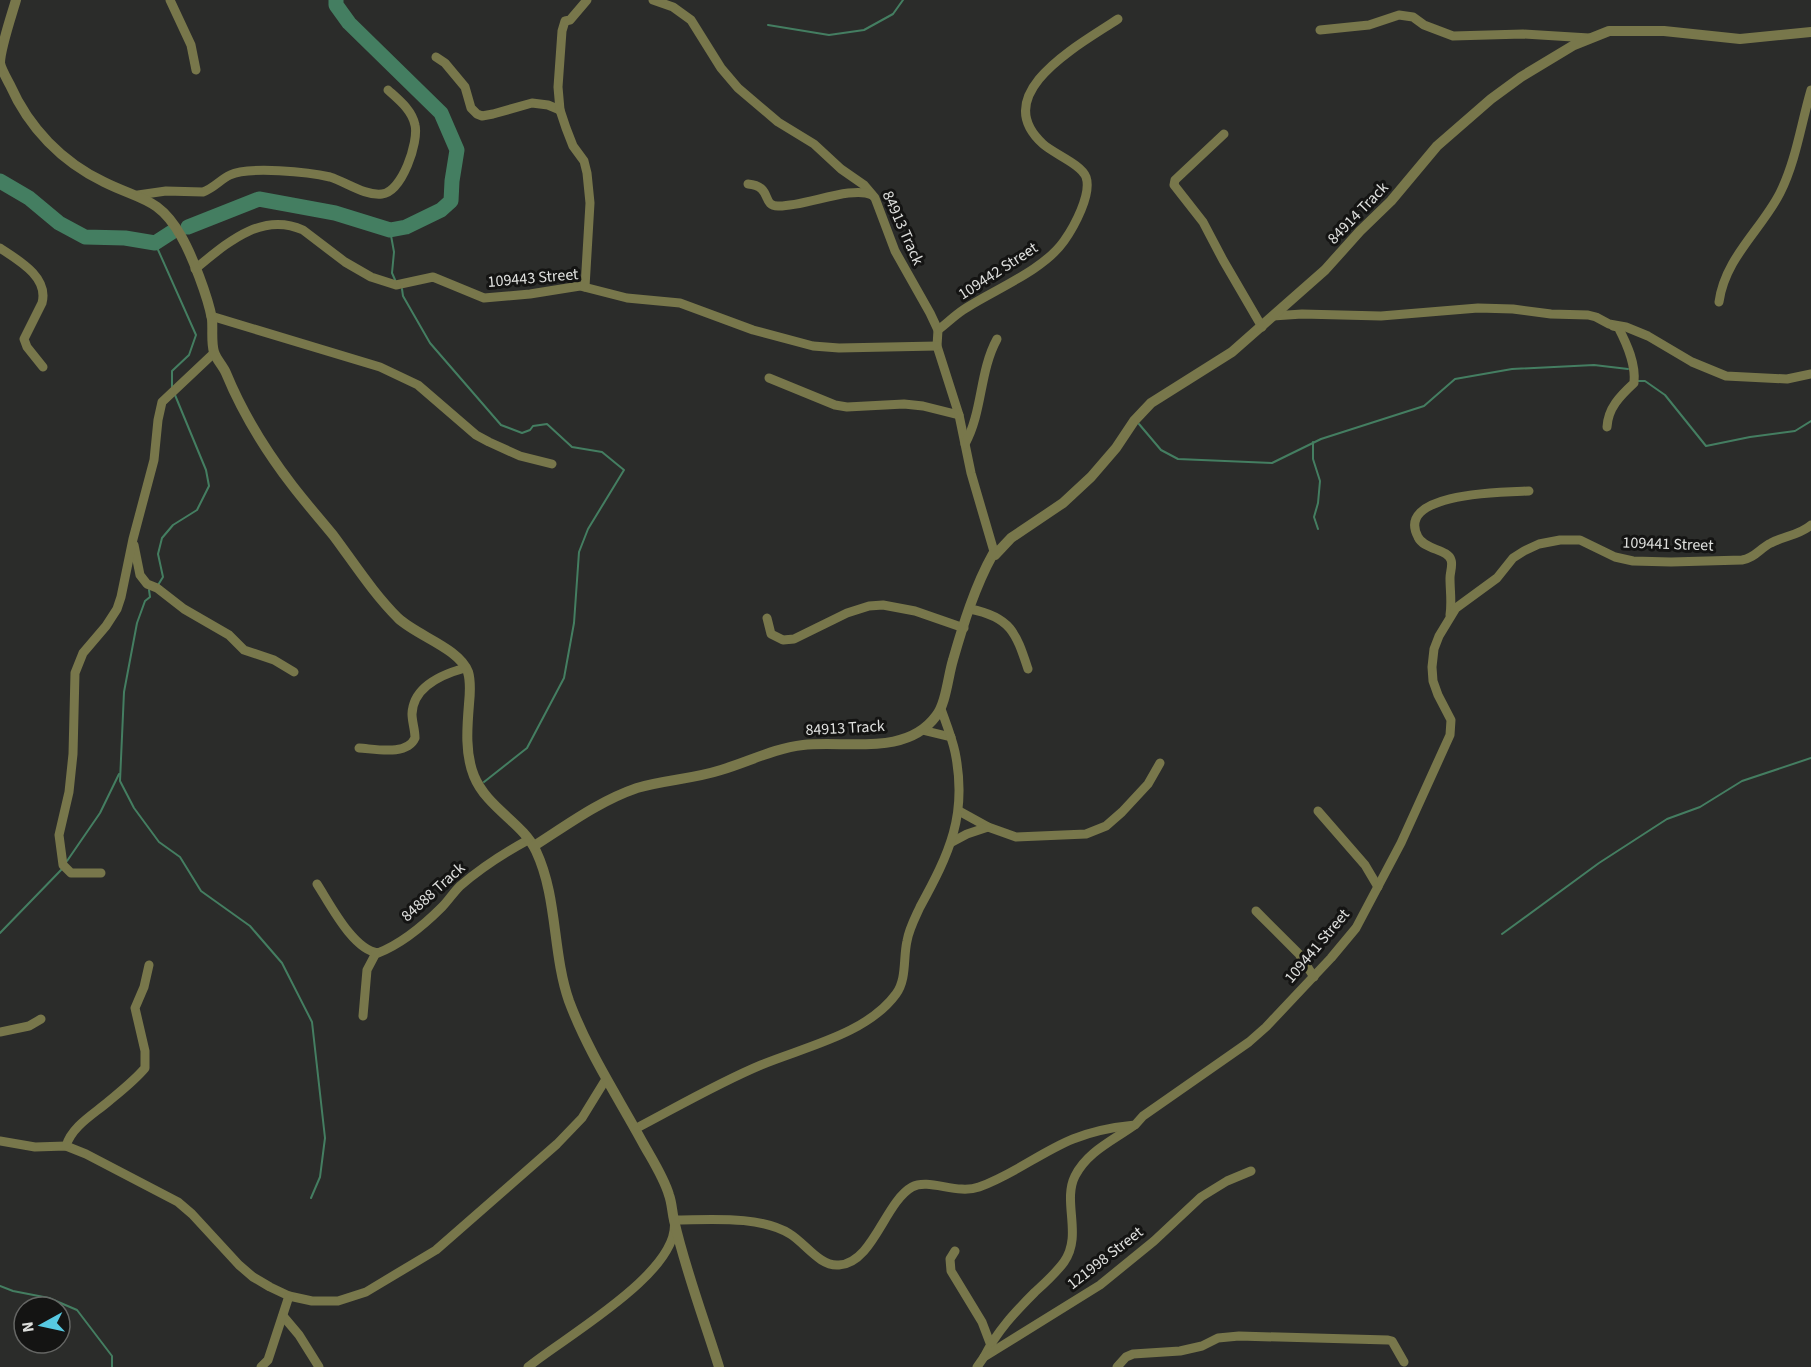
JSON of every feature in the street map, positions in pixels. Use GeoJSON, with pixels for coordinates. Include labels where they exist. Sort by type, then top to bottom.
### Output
{"type":"FeatureCollection","features":[{"type":"Feature","properties":{"kind":"street"},"geometry":{"type":"LineString","coordinates":[[16,0],[0,62],[16,99],[46,140],[64,158],[82,171],[107,184],[138,195],[165,212],[185,242],[212,316],[214,353],[225,370],[241,407],[290,482],[365,579],[400,620],[415,632],[456,656],[465,668],[470,692],[468,750],[475,780],[485,796],[531,843],[544,872],[551,897],[559,961],[567,994],[582,1034],[669,1195],[676,1231],[668,1247],[647,1276],[599,1317],[546,1352],[528,1367]]}},
{"type":"Feature","properties":{"kind":"street"},"geometry":{"type":"LineString","coordinates":[[170,0],[190,45],[195,70]]}},
{"type":"Feature","properties":{"kind":"street"},"geometry":{"type":"LineString","coordinates":[[585,287],[590,203],[587,173],[584,161],[573,146],[560,110],[558,71],[565,21],[570,20],[586,0]]}},
{"type":"Feature","properties":{"kind":"street","name":"84913 Track"},"geometry":{"type":"LineString","coordinates":[[653,0],[674,3],[691,20],[721,68],[738,88],[778,122],[814,144],[841,169],[872,192],[895,251],[938,330]]}},
{"type":"Feature","properties":{"kind":"street"},"geometry":{"type":"LineString","coordinates":[[1320,30],[1369,25],[1399,15],[1413,17],[1424,25],[1453,36],[1523,34],[1589,38]]}},
{"type":"Feature","properties":{"kind":"street","name":"109442 Street"},"geometry":{"type":"LineString","coordinates":[[938,330],[963,310],[1006,286],[1055,252],[1075,223],[1085,195],[1086,177],[1077,167],[1041,143],[1030,129],[1026,116],[1026,99],[1031,88],[1059,60],[1118,19]]}},
{"type":"Feature","properties":{"kind":"street","name":"84914 Track"},"geometry":{"type":"LineString","coordinates":[[992,559],[1011,538],[1063,503],[1090,477],[1151,403],[1232,352],[1325,270],[1391,201],[1437,146],[1479,109],[1521,77],[1589,38],[1609,31],[1664,32],[1740,39],[1811,32]]}},
{"type":"Feature","properties":{"kind":"street"},"geometry":{"type":"LineString","coordinates":[[435,57],[445,63],[465,87],[473,111],[477,114],[482,116],[494,114],[524,103],[548,105],[560,110]]}},
{"type":"Feature","properties":{"kind":"street"},"geometry":{"type":"LineString","coordinates":[[138,195],[166,190],[203,192],[229,175],[246,171],[310,174],[340,180],[373,194],[390,192],[399,183],[417,135],[410,113],[388,90]]}},
{"type":"Feature","properties":{"kind":"street"},"geometry":{"type":"LineString","coordinates":[[1719,302],[1721,289],[1736,257],[1766,217],[1780,193],[1794,156],[1811,90]]}},
{"type":"Feature","properties":{"kind":"street"},"geometry":{"type":"LineString","coordinates":[[1224,134],[1175,180],[1174,185],[1203,222],[1262,327]]}},
{"type":"Feature","properties":{"kind":"street"},"geometry":{"type":"LineString","coordinates":[[748,184],[756,184],[763,188],[770,204],[774,206],[794,205],[858,192],[871,195],[878,206]]}},
{"type":"Feature","properties":{"kind":"street","name":"109443 Street"},"geometry":{"type":"LineString","coordinates":[[195,269],[246,232],[274,223],[303,230],[345,262],[371,277],[396,285],[433,277],[484,298],[585,287],[627,298],[680,303],[753,330],[813,346],[840,348],[937,346]]}},
{"type":"Feature","properties":{"kind":"street"},"geometry":{"type":"LineString","coordinates":[[0,248],[30,271],[41,284],[42,303],[24,339],[27,347],[43,367]]}},
{"type":"Feature","properties":{"kind":"street"},"geometry":{"type":"LineString","coordinates":[[1273,316],[1302,314],[1381,316],[1490,308],[1596,316],[1618,327],[1634,372],[1634,383],[1623,393],[1610,411],[1607,427]]}},
{"type":"Feature","properties":{"kind":"street"},"geometry":{"type":"LineString","coordinates":[[212,316],[380,367],[418,386],[476,435],[520,456],[552,464]]}},
{"type":"Feature","properties":{"kind":"street"},"geometry":{"type":"LineString","coordinates":[[1609,324],[1626,327],[1648,336],[1692,362],[1726,376],[1787,379],[1811,374]]}},
{"type":"Feature","properties":{"kind":"street"},"geometry":{"type":"LineString","coordinates":[[938,330],[937,346],[959,415],[992,559]]}},
{"type":"Feature","properties":{"kind":"street"},"geometry":{"type":"LineString","coordinates":[[965,444],[974,428],[985,370],[997,339]]}},
{"type":"Feature","properties":{"kind":"street"},"geometry":{"type":"LineString","coordinates":[[101,873],[71,873],[63,865],[59,835],[69,792],[73,754],[75,673],[83,653],[106,627],[117,609],[154,460],[162,402],[214,353]]}},
{"type":"Feature","properties":{"kind":"street"},"geometry":{"type":"LineString","coordinates":[[769,378],[835,405],[904,404],[959,415]]}},
{"type":"Feature","properties":{"kind":"street"},"geometry":{"type":"LineString","coordinates":[[1450,615],[1451,559],[1430,548],[1419,539],[1415,526],[1419,513],[1425,507],[1443,500],[1487,493],[1529,491]]}},
{"type":"Feature","properties":{"kind":"street","name":"109441 Street"},"geometry":{"type":"LineString","coordinates":[[984,1357],[990,1343],[1009,1319],[1065,1261],[1073,1230],[1071,1191],[1076,1175],[1090,1156],[1135,1125],[1169,1096],[1249,1042],[1314,977],[1356,927],[1423,799],[1450,735],[1451,720],[1438,695],[1432,667],[1434,649],[1450,615],[1464,601],[1497,578],[1524,550],[1539,544],[1560,540],[1580,540],[1615,557],[1633,561],[1742,560],[1753,556],[1772,542],[1802,531],[1811,525]]}},
{"type":"Feature","properties":{"kind":"street"},"geometry":{"type":"LineString","coordinates":[[133,539],[140,575],[147,584],[157,588],[184,609],[229,635],[244,650],[274,660],[294,672]]}},
{"type":"Feature","properties":{"kind":"street","name":"84913 Track"},"geometry":{"type":"LineString","coordinates":[[531,843],[592,809],[638,788],[711,773],[788,748],[822,744],[885,742],[922,730],[941,709],[953,658],[970,609],[992,559]]}},
{"type":"Feature","properties":{"kind":"street"},"geometry":{"type":"LineString","coordinates":[[767,618],[771,634],[789,641],[847,613],[869,606],[895,606],[964,628]]}},
{"type":"Feature","properties":{"kind":"street"},"geometry":{"type":"LineString","coordinates":[[970,609],[996,617],[1014,631],[1028,669]]}},
{"type":"Feature","properties":{"kind":"street"},"geometry":{"type":"LineString","coordinates":[[360,748],[396,749],[409,746],[415,738],[412,714],[414,706],[425,688],[438,678],[465,668]]}},
{"type":"Feature","properties":{"kind":"street"},"geometry":{"type":"LineString","coordinates":[[635,1129],[761,1065],[833,1038],[858,1025],[887,1003],[900,987],[907,939],[952,842],[959,811],[956,759],[941,709]]}},
{"type":"Feature","properties":{"kind":"street"},"geometry":{"type":"LineString","coordinates":[[922,730],[951,737]]}},
{"type":"Feature","properties":{"kind":"street"},"geometry":{"type":"LineString","coordinates":[[959,811],[1008,835],[1023,837],[1094,832],[1106,826],[1138,796],[1160,763]]}},
{"type":"Feature","properties":{"kind":"street"},"geometry":{"type":"LineString","coordinates":[[1318,811],[1365,865],[1378,887]]}},
{"type":"Feature","properties":{"kind":"street"},"geometry":{"type":"LineString","coordinates":[[952,842],[988,826]]}},
{"type":"Feature","properties":{"kind":"street","name":"84888 Track"},"geometry":{"type":"LineString","coordinates":[[376,953],[403,939],[442,907],[457,889],[493,860],[531,843]]}},
{"type":"Feature","properties":{"kind":"street"},"geometry":{"type":"LineString","coordinates":[[317,884],[358,942],[367,950],[376,953],[367,970],[363,1016]]}},
{"type":"Feature","properties":{"kind":"street"},"geometry":{"type":"LineString","coordinates":[[1256,911],[1299,954],[1314,977]]}},
{"type":"Feature","properties":{"kind":"street"},"geometry":{"type":"LineString","coordinates":[[66,1146],[71,1134],[80,1125],[110,1101],[144,1068],[145,1051],[135,1008],[144,987],[149,965]]}},
{"type":"Feature","properties":{"kind":"street"},"geometry":{"type":"LineString","coordinates":[[0,1032],[29,1026],[41,1019]]}},
{"type":"Feature","properties":{"kind":"street"},"geometry":{"type":"LineString","coordinates":[[0,1141],[35,1147],[66,1146],[86,1154],[178,1202],[253,1277],[289,1296],[323,1302],[350,1299],[436,1250],[558,1144],[582,1118],[606,1079]]}},
{"type":"Feature","properties":{"kind":"street"},"geometry":{"type":"LineString","coordinates":[[674,1220],[717,1220],[772,1227],[790,1234],[817,1256],[837,1266],[855,1259],[866,1247],[901,1196],[916,1185],[962,1190],[979,1187],[1019,1169],[1072,1140],[1111,1128],[1135,1125]]}},
{"type":"Feature","properties":{"kind":"street","name":"121998 Street"},"geometry":{"type":"LineString","coordinates":[[977,1367],[984,1357],[1100,1285],[1201,1197],[1227,1181],[1251,1171]]}},
{"type":"Feature","properties":{"kind":"street"},"geometry":{"type":"LineString","coordinates":[[674,1220],[719,1367]]}},
{"type":"Feature","properties":{"kind":"street"},"geometry":{"type":"LineString","coordinates":[[956,1251],[950,1259],[951,1271],[982,1322],[990,1343]]}},
{"type":"Feature","properties":{"kind":"street"},"geometry":{"type":"LineString","coordinates":[[261,1367],[268,1359],[289,1296]]}},
{"type":"Feature","properties":{"kind":"street"},"geometry":{"type":"LineString","coordinates":[[283,1316],[299,1335],[319,1367]]}},
{"type":"Feature","properties":{"kind":"street"},"geometry":{"type":"LineString","coordinates":[[1117,1367],[1132,1354],[1180,1351],[1202,1346],[1218,1338],[1239,1336],[1388,1340],[1392,1341],[1404,1362]]}},
{"type":"Feature","properties":{"kind":"waterway"},"geometry":{"type":"LineString","coordinates":[[188,227],[259,199],[335,213],[390,230],[406,227],[441,210],[451,201],[457,150],[441,113],[349,23],[336,5],[336,0]]}},
{"type":"Feature","properties":{"kind":"waterway"},"geometry":{"type":"LineString","coordinates":[[768,25],[829,35],[864,30],[893,14],[903,0]]}},
{"type":"Feature","properties":{"kind":"waterway"},"geometry":{"type":"LineString","coordinates":[[0,181],[29,198],[59,223],[85,237],[125,238],[155,243],[172,232]]}},
{"type":"Feature","properties":{"kind":"waterway"},"geometry":{"type":"LineString","coordinates":[[390,230],[394,252],[392,273],[396,282]]}},
{"type":"Feature","properties":{"kind":"waterway"},"geometry":{"type":"LineString","coordinates":[[155,243],[196,335],[189,355],[172,371],[172,388]]}},
{"type":"Feature","properties":{"kind":"waterway"},"geometry":{"type":"LineString","coordinates":[[402,289],[403,296],[430,343],[501,425],[522,433],[533,426],[547,424],[572,447],[602,452],[624,470],[588,529],[579,552],[574,623],[564,678],[527,748],[484,782]]}},
{"type":"Feature","properties":{"kind":"waterway"},"geometry":{"type":"LineString","coordinates":[[1139,424],[1161,450],[1178,459],[1272,463],[1321,439],[1424,406],[1455,379],[1512,369],[1594,365],[1628,369]]}},
{"type":"Feature","properties":{"kind":"waterway"},"geometry":{"type":"LineString","coordinates":[[1636,381],[1645,381],[1665,395],[1706,446],[1795,431],[1811,421]]}},
{"type":"Feature","properties":{"kind":"waterway"},"geometry":{"type":"LineString","coordinates":[[158,585],[163,577],[158,554],[162,538],[173,525],[197,510],[209,486],[206,470],[175,395]]}},
{"type":"Feature","properties":{"kind":"waterway"},"geometry":{"type":"LineString","coordinates":[[1313,442],[1313,459],[1320,481],[1314,517],[1318,529]]}},
{"type":"Feature","properties":{"kind":"waterway"},"geometry":{"type":"LineString","coordinates":[[149,590],[150,597],[145,601],[137,623],[124,692],[120,781],[134,808],[159,842],[180,857],[201,891],[250,926],[282,963],[312,1022],[325,1138],[320,1177],[311,1198]]}},
{"type":"Feature","properties":{"kind":"waterway"},"geometry":{"type":"LineString","coordinates":[[1502,934],[1599,863],[1667,819],[1700,807],[1742,781],[1811,758]]}},
{"type":"Feature","properties":{"kind":"waterway"},"geometry":{"type":"LineString","coordinates":[[67,861],[100,813],[119,774]]}},
{"type":"Feature","properties":{"kind":"waterway"},"geometry":{"type":"LineString","coordinates":[[0,933],[62,869]]}},
{"type":"Feature","properties":{"kind":"waterway"},"geometry":{"type":"LineString","coordinates":[[0,1286],[49,1298],[77,1310],[112,1356],[112,1367]]}}]}
